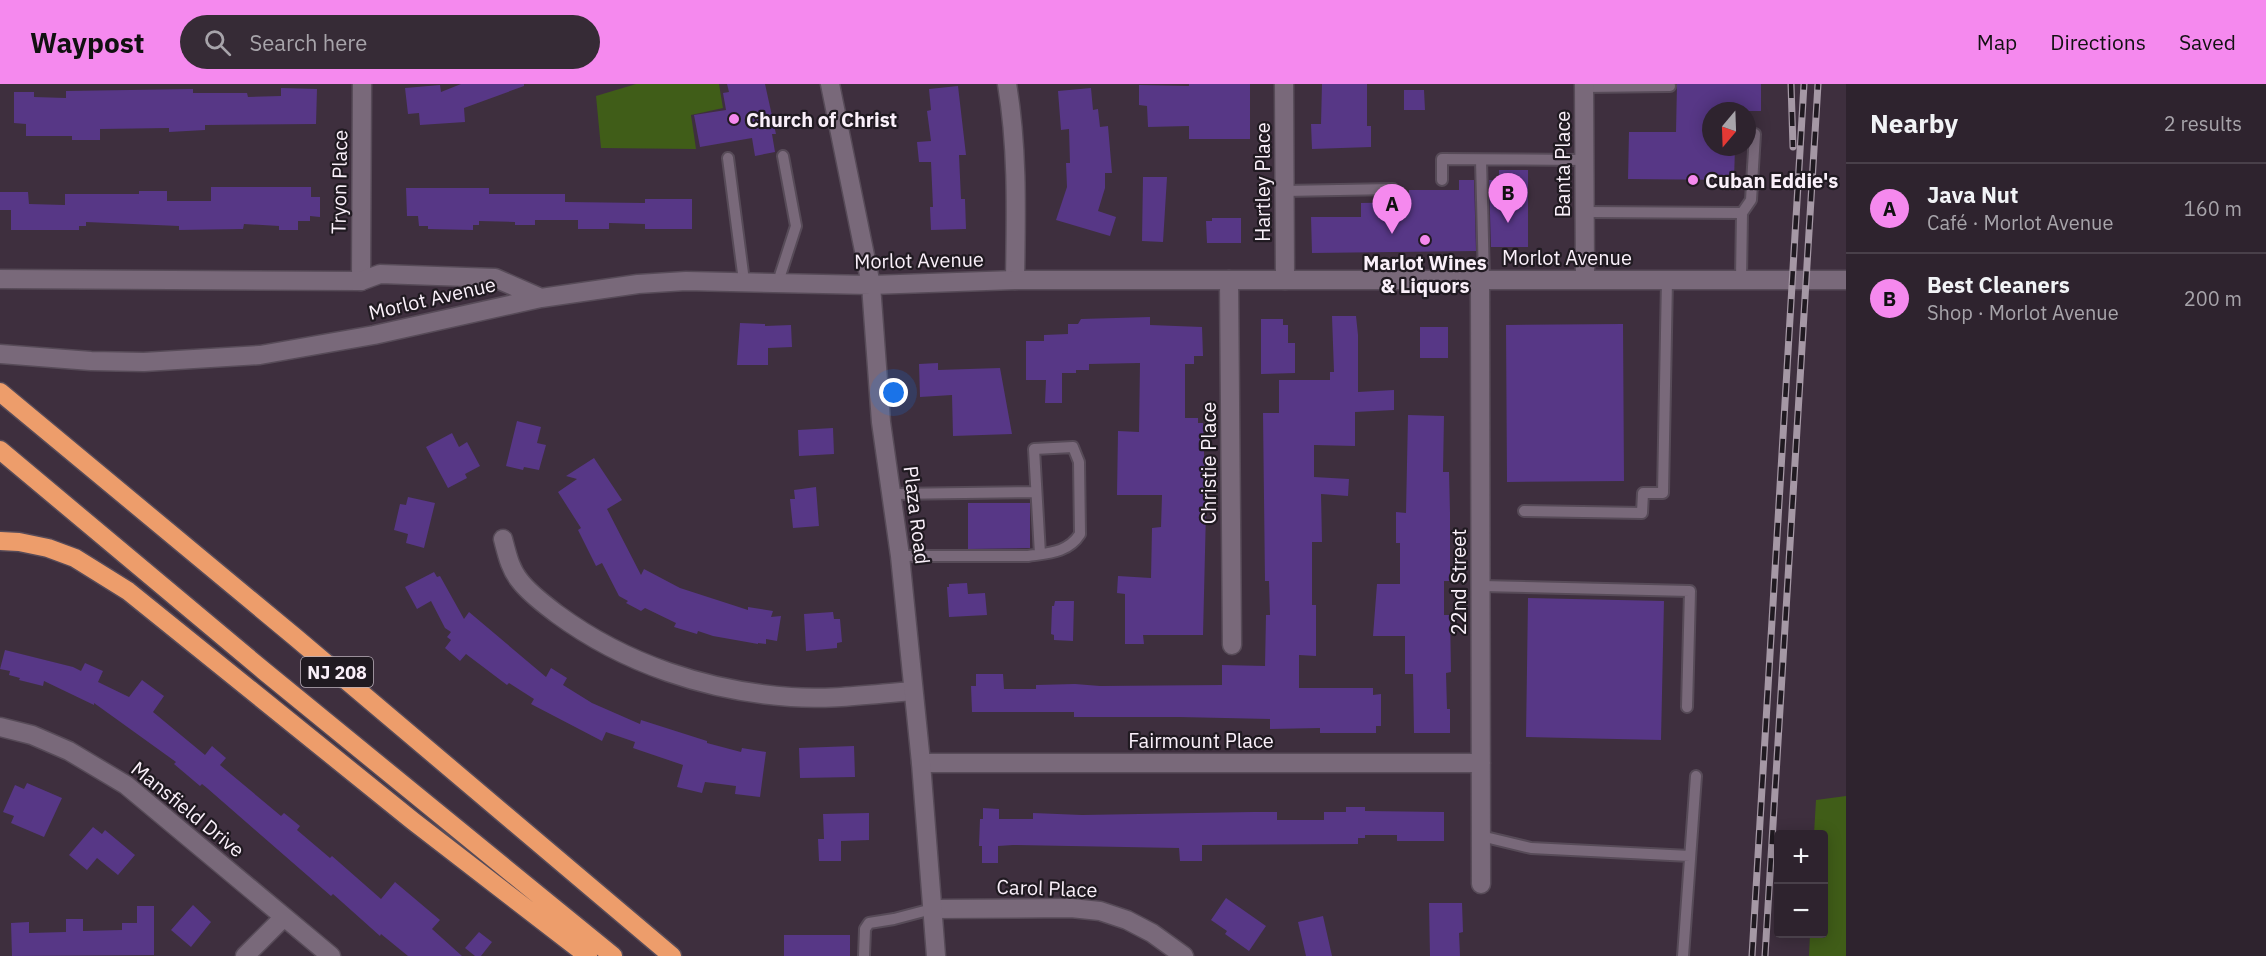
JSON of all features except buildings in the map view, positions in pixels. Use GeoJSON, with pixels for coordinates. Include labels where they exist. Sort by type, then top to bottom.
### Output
{"type":"FeatureCollection","features":[{"type":"Feature","properties":{"kind":"highway","name":"NJ 208"},"geometry":{"type":"LineString","coordinates":[[0,392],[295,637],[672,956]]}},
{"type":"Feature","properties":{"kind":"highway","name":"NJ 208"},"geometry":{"type":"LineString","coordinates":[[0,450],[264,671],[613,956]]}},
{"type":"Feature","properties":{"kind":"highway"},"geometry":{"type":"LineString","coordinates":[[0,542],[19,542],[48,548],[75,558],[128,591],[430,835],[588,956]]}},
{"type":"Feature","properties":{"kind":"street","name":"Tryon Place"},"geometry":{"type":"LineString","coordinates":[[361,281],[362,84]]}},
{"type":"Feature","properties":{"kind":"street","name":"Plaza Road"},"geometry":{"type":"LineString","coordinates":[[830,84],[871,285],[881,422],[900,556],[914,690],[936,956]]}},
{"type":"Feature","properties":{"kind":"street"},"geometry":{"type":"LineString","coordinates":[[1007,84],[1016,182],[1015,280]]}},
{"type":"Feature","properties":{"kind":"street","name":"Hartley Place"},"geometry":{"type":"LineString","coordinates":[[1284,84],[1285,280]]}},
{"type":"Feature","properties":{"kind":"street","name":"Banta Place"},"geometry":{"type":"LineString","coordinates":[[1584,86],[1585,279]]}},
{"type":"Feature","properties":{"kind":"street","name":"Morlot Avenue"},"geometry":{"type":"LineString","coordinates":[[0,279],[361,281],[380,274],[495,278],[541,297]]}},
{"type":"Feature","properties":{"kind":"street","name":"22nd Street"},"geometry":{"type":"LineString","coordinates":[[1481,884],[1482,279]]}},
{"type":"Feature","properties":{"kind":"street","name":"Morlot Avenue"},"geometry":{"type":"LineString","coordinates":[[0,354],[35,358],[144,362],[260,355],[374,335],[541,297],[638,284],[744,281],[871,285],[1015,280],[1846,280]]}},
{"type":"Feature","properties":{"kind":"street","name":"Christie Place"},"geometry":{"type":"LineString","coordinates":[[1229,280],[1232,645]]}},
{"type":"Feature","properties":{"kind":"street"},"geometry":{"type":"LineString","coordinates":[[503,539],[509,561],[519,580],[535,597],[600,642],[672,674],[712,686],[792,697],[834,698],[914,690]]}},
{"type":"Feature","properties":{"kind":"street","name":"Mansfield Drive"},"geometry":{"type":"LineString","coordinates":[[0,727],[32,735],[69,751],[126,785],[331,956]]}},
{"type":"Feature","properties":{"kind":"street","name":"Fairmount Place"},"geometry":{"type":"LineString","coordinates":[[921,763],[1481,763]]}},
{"type":"Feature","properties":{"kind":"street","name":"Carol Place"},"geometry":{"type":"LineString","coordinates":[[932,909],[1071,908],[1100,911],[1127,920],[1152,933],[1184,956]]}},
{"type":"Feature","properties":{"kind":"street"},"geometry":{"type":"LineString","coordinates":[[246,956],[284,917]]}},
{"type":"Feature","properties":{"kind":"lane"},"geometry":{"type":"LineString","coordinates":[[1584,86],[1670,86]]}},
{"type":"Feature","properties":{"kind":"lane"},"geometry":{"type":"LineString","coordinates":[[778,282],[796,226],[783,156]]}},
{"type":"Feature","properties":{"kind":"lane"},"geometry":{"type":"LineString","coordinates":[[1741,279],[1742,213],[1751,200],[1754,156]]}},
{"type":"Feature","properties":{"kind":"lane"},"geometry":{"type":"LineString","coordinates":[[728,158],[744,281]]}},
{"type":"Feature","properties":{"kind":"lane"},"geometry":{"type":"LineString","coordinates":[[1442,180],[1442,159],[1585,160]]}},
{"type":"Feature","properties":{"kind":"lane"},"geometry":{"type":"LineString","coordinates":[[1481,160],[1482,279]]}},
{"type":"Feature","properties":{"kind":"lane"},"geometry":{"type":"LineString","coordinates":[[1284,191],[1393,189]]}},
{"type":"Feature","properties":{"kind":"lane"},"geometry":{"type":"LineString","coordinates":[[1585,212],[1742,213]]}},
{"type":"Feature","properties":{"kind":"lane"},"geometry":{"type":"LineString","coordinates":[[1524,511],[1642,513],[1643,493],[1663,493],[1667,279]]}},
{"type":"Feature","properties":{"kind":"lane"},"geometry":{"type":"LineString","coordinates":[[900,556],[1028,556],[1040,554],[1062,550],[1075,542],[1080,534],[1079,462],[1073,447],[1034,449],[1040,554]]}},
{"type":"Feature","properties":{"kind":"lane"},"geometry":{"type":"LineString","coordinates":[[892,494],[1036,492]]}},
{"type":"Feature","properties":{"kind":"lane"},"geometry":{"type":"LineString","coordinates":[[1481,585],[1690,591],[1687,707]]}},
{"type":"Feature","properties":{"kind":"lane"},"geometry":{"type":"LineString","coordinates":[[1683,956],[1696,776]]}},
{"type":"Feature","properties":{"kind":"lane"},"geometry":{"type":"LineString","coordinates":[[1481,836],[1531,848],[1690,856]]}},
{"type":"Feature","properties":{"kind":"lane"},"geometry":{"type":"LineString","coordinates":[[864,956],[865,929],[869,923],[932,909]]}},
{"type":"Feature","properties":{"kind":"green space"},"geometry":{"type":"Polygon","coordinates":[[[636,84],[719,84],[723,108],[691,115],[696,149],[601,148],[596,96],[636,84]]]}},
{"type":"Feature","properties":{"kind":"green space"},"geometry":{"type":"Polygon","coordinates":[[[1846,796],[1846,956],[1809,956],[1810,938],[1828,938],[1828,830],[1814,830],[1816,800],[1846,796]]]}},
{"type":"Feature","properties":{"kind":"railway"},"geometry":{"type":"LineString","coordinates":[[1791,84],[1793,147]]}},
{"type":"Feature","properties":{"kind":"railway"},"geometry":{"type":"LineString","coordinates":[[1752,956],[1804,84]]}},
{"type":"Feature","properties":{"kind":"railway"},"geometry":{"type":"LineString","coordinates":[[1765,956],[1818,84]]}},
{"type":"Feature","properties":{"kind":"place","name":"Church of Christ"},"geometry":{"type":"Point","coordinates":[734,119]}},
{"type":"Feature","properties":{"kind":"place","name":"Cuban Eddie's"},"geometry":{"type":"Point","coordinates":[1693,180]}},
{"type":"Feature","properties":{"kind":"place","name":"Best Cleaners"},"geometry":{"type":"Point","coordinates":[1508,223]}},
{"type":"Feature","properties":{"kind":"place","name":"Java Nut"},"geometry":{"type":"Point","coordinates":[1392,234]}},
{"type":"Feature","properties":{"kind":"place","name":"Marlot Wines & Liquors"},"geometry":{"type":"Point","coordinates":[1425,240]}}]}
